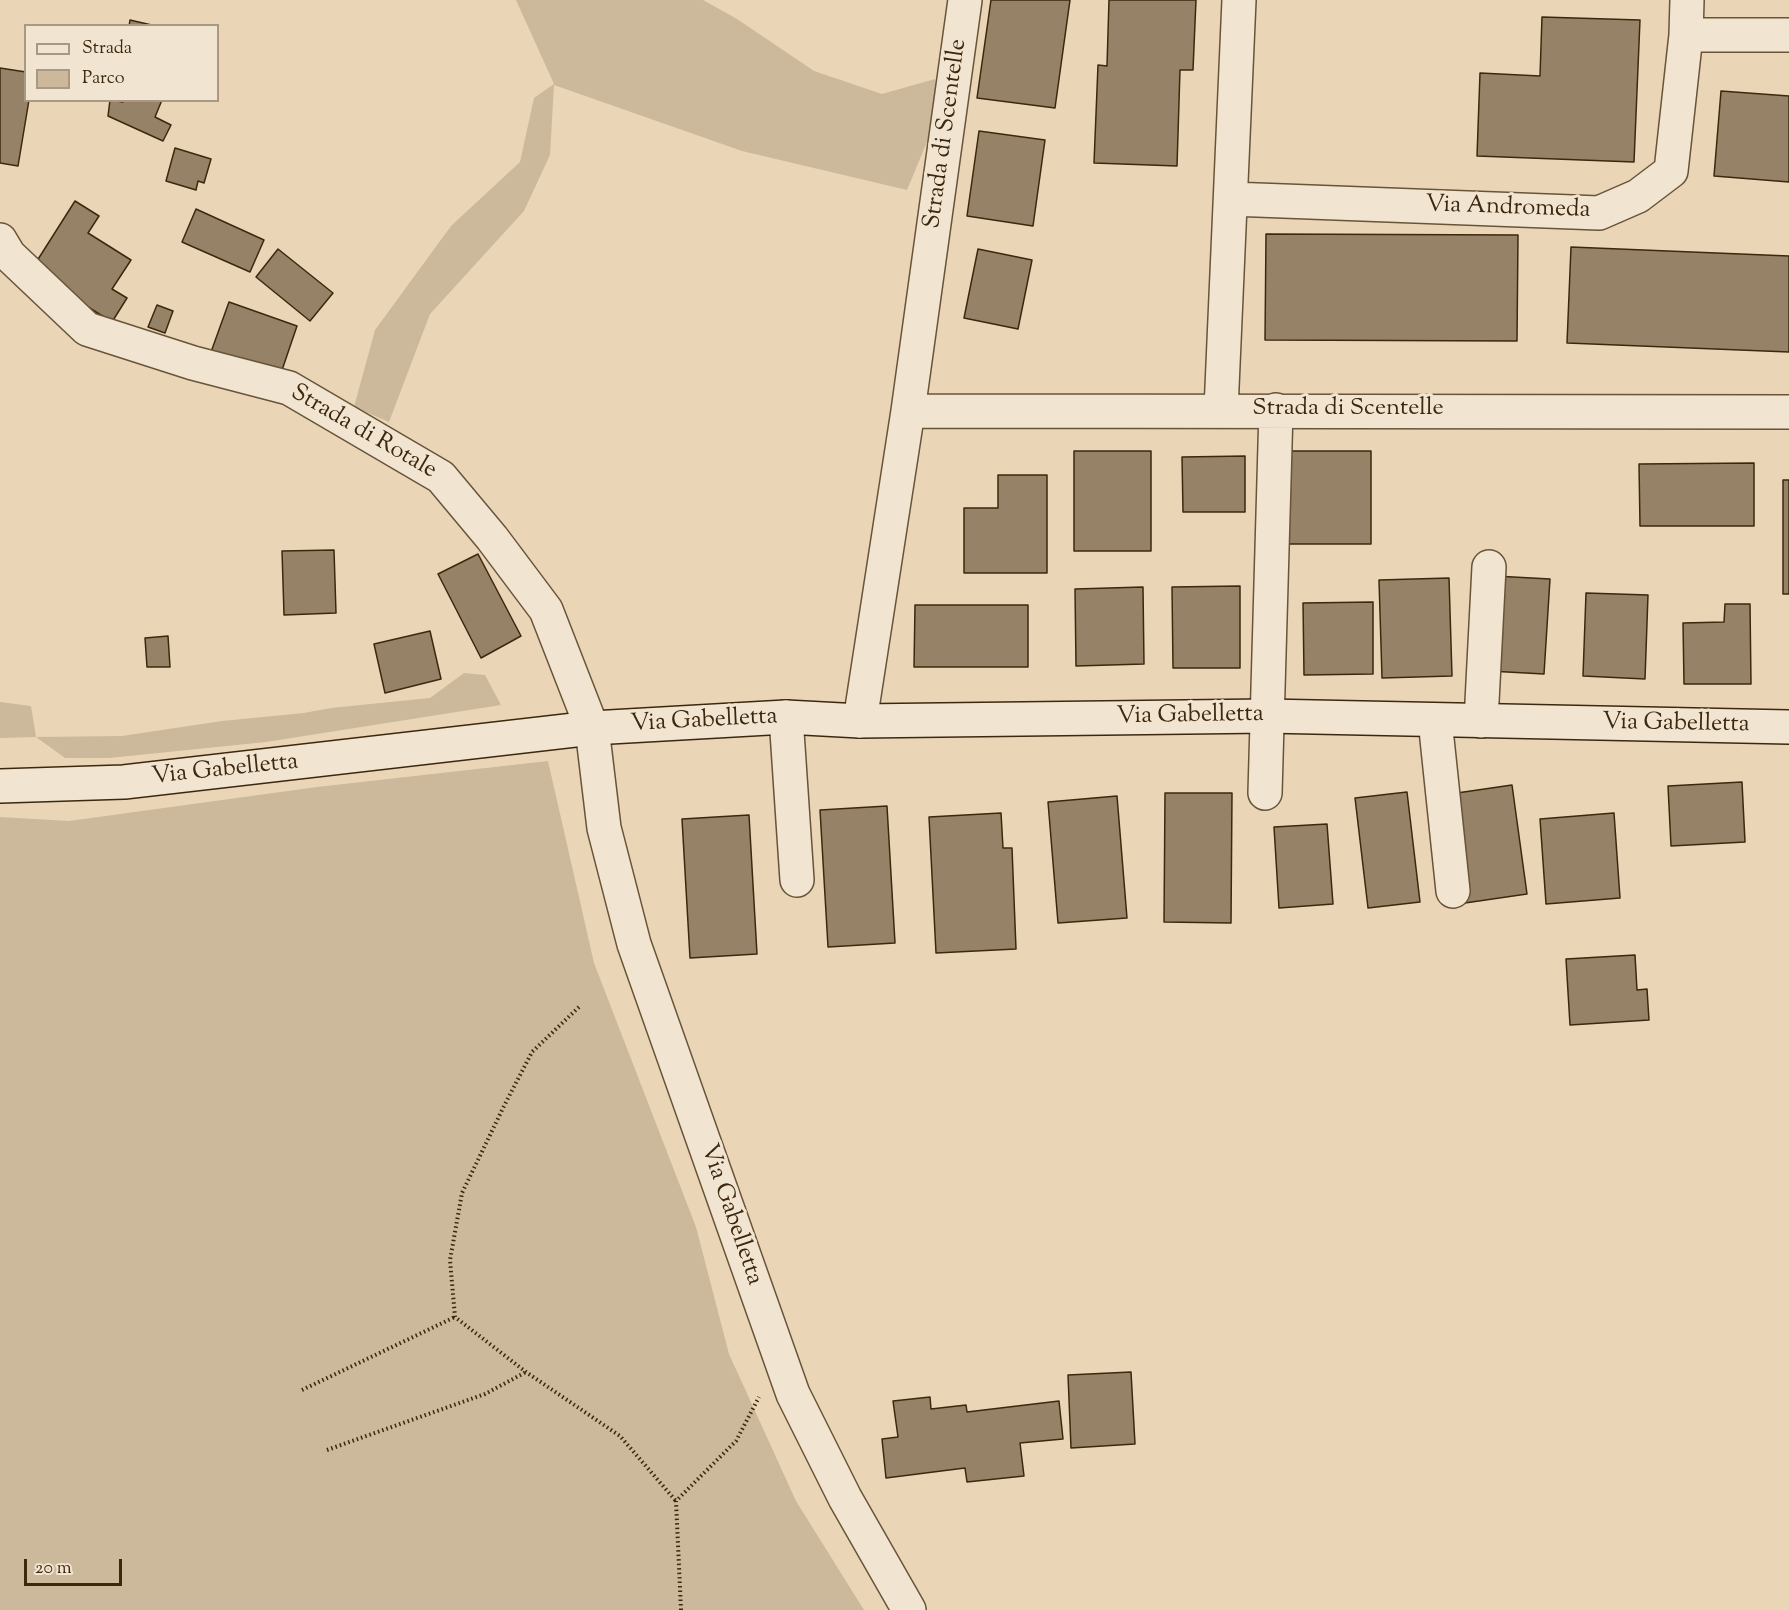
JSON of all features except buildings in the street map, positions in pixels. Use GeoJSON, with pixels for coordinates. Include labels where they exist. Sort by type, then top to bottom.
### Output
{"type":"FeatureCollection","features":[{"type":"Feature","properties":{"kind":"street","name":"Strada di Scentelle"},"geometry":{"type":"LineString","coordinates":[[860,721],[908,411],[965,0]]}},
{"type":"Feature","properties":{"kind":"street"},"geometry":{"type":"LineString","coordinates":[[1221,410],[1239,0]]}},
{"type":"Feature","properties":{"kind":"street","name":"Via Andromeda"},"geometry":{"type":"LineString","coordinates":[[1231,200],[1599,213],[1638,196],[1671,171],[1686,34],[1687,0]]}},
{"type":"Feature","properties":{"kind":"street"},"geometry":{"type":"LineString","coordinates":[[1686,34],[1789,35]]}},
{"type":"Feature","properties":{"kind":"street","name":"Strada di Rotale"},"geometry":{"type":"LineString","coordinates":[[0,240],[9,255],[87,329],[193,363],[289,388],[441,477],[492,538],[546,610],[592,728]]}},
{"type":"Feature","properties":{"kind":"street"},"geometry":{"type":"LineString","coordinates":[[1265,793],[1276,410]]}},
{"type":"Feature","properties":{"kind":"street","name":"Strada di Scentelle"},"geometry":{"type":"LineString","coordinates":[[908,411],[1789,412]]}},
{"type":"Feature","properties":{"kind":"street"},"geometry":{"type":"LineString","coordinates":[[1481,721],[1489,567]]}},
{"type":"Feature","properties":{"kind":"street","name":"Via Gabelletta"},"geometry":{"type":"LineString","coordinates":[[0,786],[124,782],[592,728],[786,717],[860,721],[1267,716],[1789,727]]}},
{"type":"Feature","properties":{"kind":"street"},"geometry":{"type":"LineString","coordinates":[[786,717],[797,880]]}},
{"type":"Feature","properties":{"kind":"street"},"geometry":{"type":"LineString","coordinates":[[1435,720],[1453,891]]}},
{"type":"Feature","properties":{"kind":"street","name":"Via Gabelletta"},"geometry":{"type":"LineString","coordinates":[[592,728],[604,828],[634,944],[793,1394],[845,1498],[909,1610]]}},
{"type":"Feature","properties":{"kind":"path"},"geometry":{"type":"LineString","coordinates":[[579,1007],[532,1052],[462,1193],[450,1260],[455,1317],[526,1372],[620,1436],[676,1501],[681,1610]]}},
{"type":"Feature","properties":{"kind":"path"},"geometry":{"type":"LineString","coordinates":[[302,1390],[455,1317]]}},
{"type":"Feature","properties":{"kind":"path"},"geometry":{"type":"LineString","coordinates":[[676,1501],[736,1441],[780,1357]]}},
{"type":"Feature","properties":{"kind":"path"},"geometry":{"type":"LineString","coordinates":[[327,1450],[485,1394],[526,1372]]}},
{"type":"Feature","properties":{"kind":"green space"},"geometry":{"type":"Polygon","coordinates":[[[516,0],[703,0],[737,19],[814,71],[882,94],[935,79],[939,113],[907,190],[742,151],[554,85],[550,155],[524,211],[430,314],[389,422],[354,407],[375,330],[451,226],[520,162],[534,98],[554,84],[516,0]]]}},
{"type":"Feature","properties":{"kind":"green space"},"geometry":{"type":"Polygon","coordinates":[[[464,673],[485,675],[501,705],[266,742],[109,758],[65,758],[36,737],[122,736],[222,721],[430,698],[464,673]]]}},
{"type":"Feature","properties":{"kind":"green space"},"geometry":{"type":"Polygon","coordinates":[[[0,702],[31,706],[36,737],[0,738],[0,702]]]}},
{"type":"Feature","properties":{"kind":"green space"},"geometry":{"type":"Polygon","coordinates":[[[548,761],[594,963],[696,1227],[729,1354],[796,1501],[864,1610],[0,1610],[0,817],[69,821],[317,787],[548,761]]]}}]}
